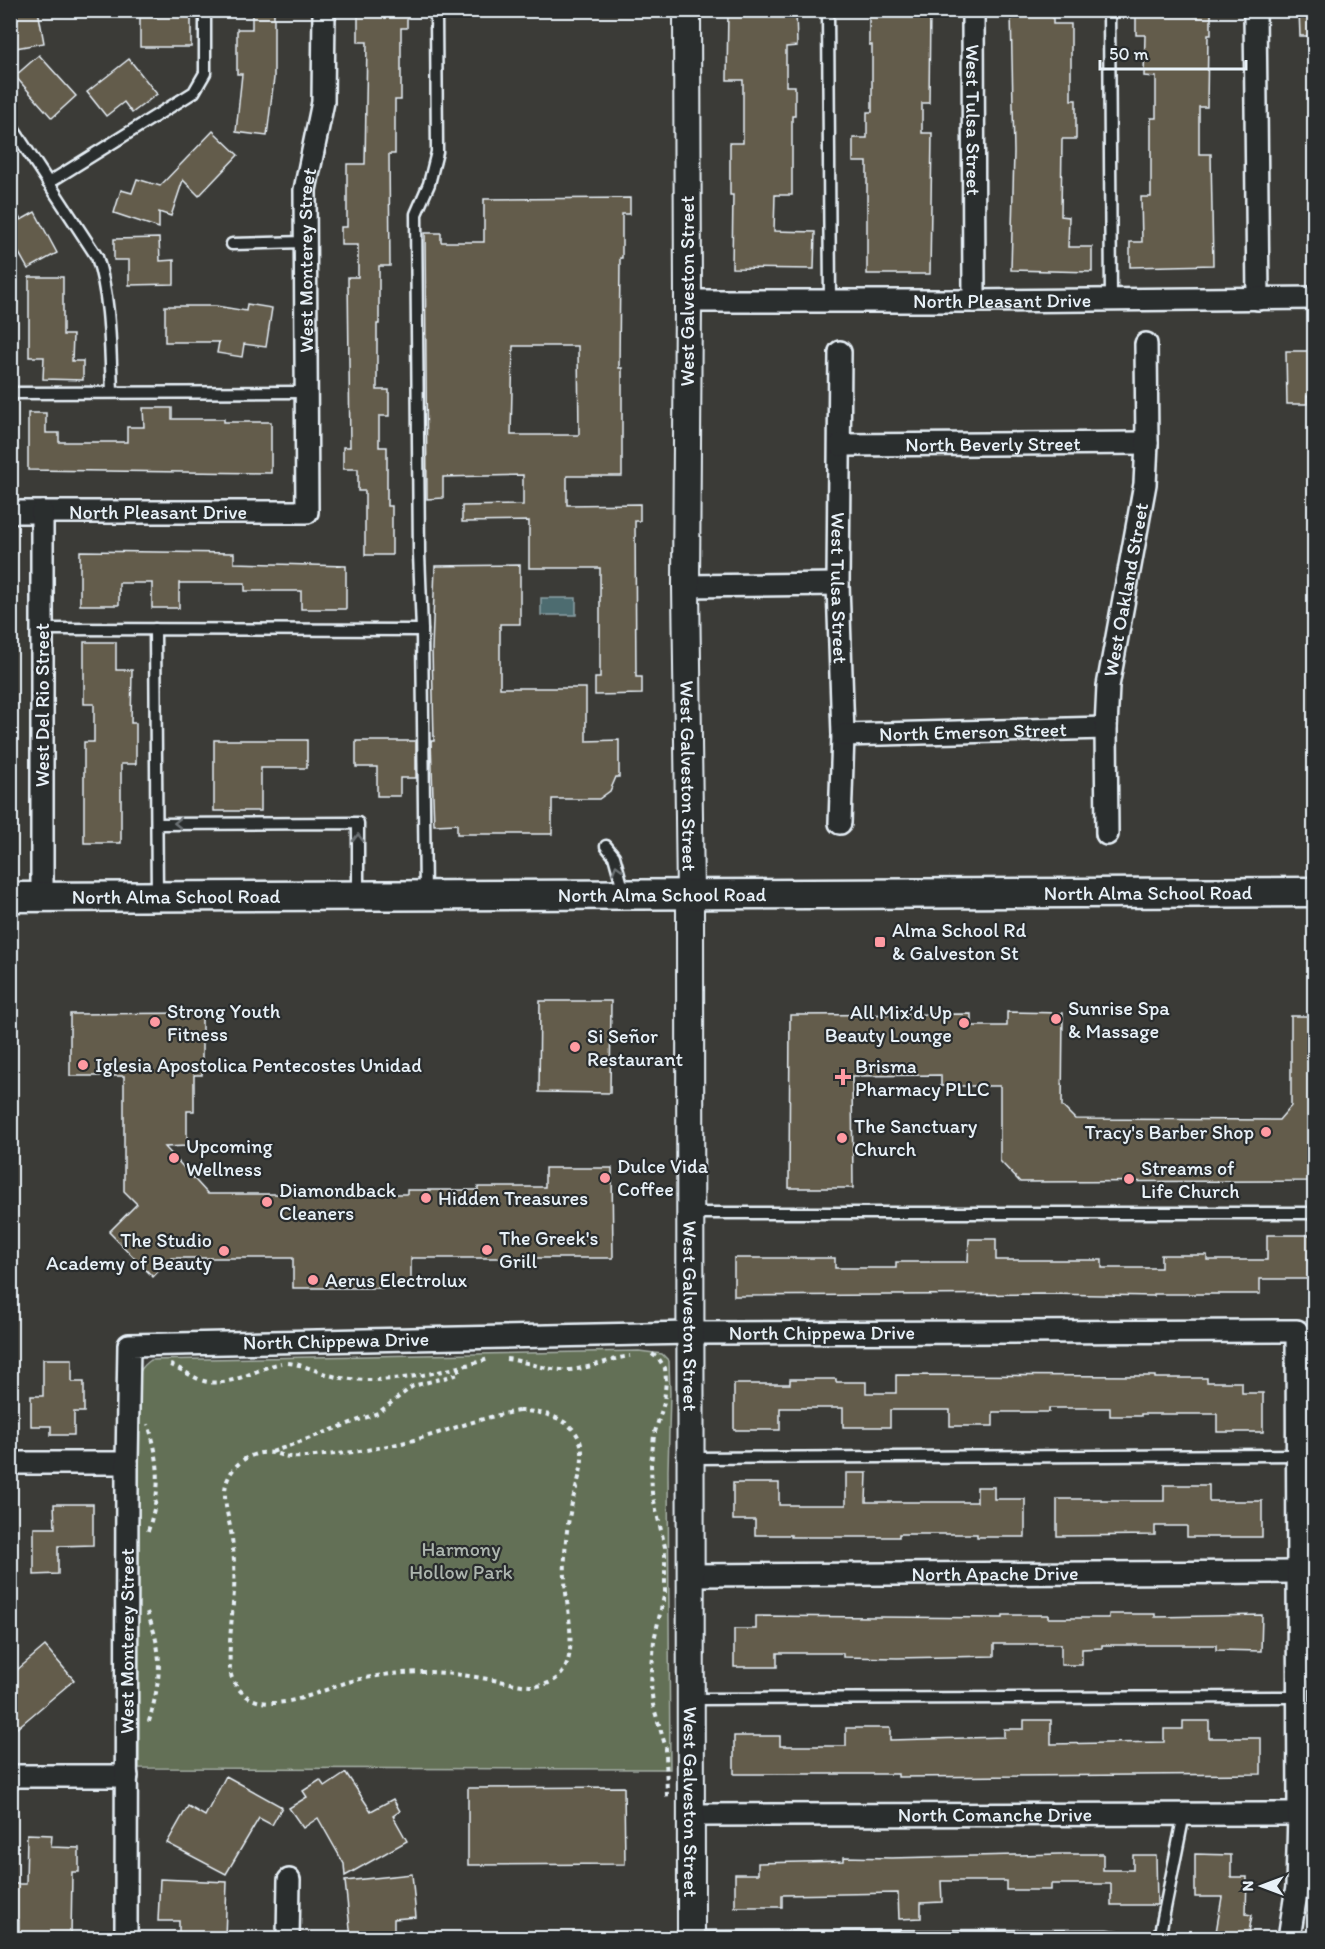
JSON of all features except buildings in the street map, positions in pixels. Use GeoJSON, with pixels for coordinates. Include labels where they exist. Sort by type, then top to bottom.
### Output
{"type":"FeatureCollection","features":[{"type":"Feature","properties":{"kind":"main road","name":"North Alma School Road"},"geometry":{"type":"LineString","coordinates":[[10,897],[1314,892]]}},
{"type":"Feature","properties":{"kind":"street","name":"West Monterey Street"},"geometry":{"type":"LineString","coordinates":[[307,512],[305,190],[323,102],[324,10]]}},
{"type":"Feature","properties":{"kind":"street","name":"West Galveston Street"},"geometry":{"type":"LineString","coordinates":[[687,10],[686,586],[690,895],[691,1938]]}},
{"type":"Feature","properties":{"kind":"street","name":"West Tulsa Street"},"geometry":{"type":"LineString","coordinates":[[973,10],[974,301]]}},
{"type":"Feature","properties":{"kind":"street"},"geometry":{"type":"LineString","coordinates":[[1255,10],[1258,299]]}},
{"type":"Feature","properties":{"kind":"street","name":"North Pleasant Drive"},"geometry":{"type":"LineString","coordinates":[[688,301],[1314,298]]}},
{"type":"Feature","properties":{"kind":"street","name":"West Oakland Street"},"geometry":{"type":"LineString","coordinates":[[1107,834],[1108,686],[1145,484],[1146,344]]}},
{"type":"Feature","properties":{"kind":"street","name":"West Tulsa Street"},"geometry":{"type":"LineString","coordinates":[[840,352],[838,584],[843,735],[840,823]]}},
{"type":"Feature","properties":{"kind":"street","name":"North Beverly Street"},"geometry":{"type":"LineString","coordinates":[[840,445],[1147,443]]}},
{"type":"Feature","properties":{"kind":"street","name":"North Pleasant Drive"},"geometry":{"type":"LineString","coordinates":[[10,512],[307,512]]}},
{"type":"Feature","properties":{"kind":"street","name":"West Del Rio Street"},"geometry":{"type":"LineString","coordinates":[[42,512],[42,897]]}},
{"type":"Feature","properties":{"kind":"street"},"geometry":{"type":"LineString","coordinates":[[686,586],[838,584]]}},
{"type":"Feature","properties":{"kind":"street","name":"North Emerson Street"},"geometry":{"type":"LineString","coordinates":[[843,735],[1106,728]]}},
{"type":"Feature","properties":{"kind":"street","name":"North Chippewa Drive"},"geometry":{"type":"LineString","coordinates":[[129,1345],[690,1333],[1297,1331],[1297,1455]]}},
{"type":"Feature","properties":{"kind":"street","name":"West Monterey Street"},"geometry":{"type":"LineString","coordinates":[[126,1938],[129,1345]]}},
{"type":"Feature","properties":{"kind":"street"},"geometry":{"type":"LineString","coordinates":[[1289,1938],[1297,1887],[1299,1814],[1297,1455]]}},
{"type":"Feature","properties":{"kind":"street"},"geometry":{"type":"LineString","coordinates":[[10,1463],[127,1463]]}},
{"type":"Feature","properties":{"kind":"street","name":"North Apache Drive"},"geometry":{"type":"LineString","coordinates":[[692,1575],[1297,1572]]}},
{"type":"Feature","properties":{"kind":"street"},"geometry":{"type":"LineString","coordinates":[[10,1779],[16,1776],[127,1776]]}},
{"type":"Feature","properties":{"kind":"street","name":"North Comanche Drive"},"geometry":{"type":"LineString","coordinates":[[691,1807],[1299,1814]]}},
{"type":"Feature","properties":{"kind":"street"},"geometry":{"type":"LineString","coordinates":[[288,1938],[289,1880]]}},
{"type":"Feature","properties":{"kind":"lane"},"geometry":{"type":"LineString","coordinates":[[48,183],[194,92],[205,73],[205,10]]}},
{"type":"Feature","properties":{"kind":"lane"},"geometry":{"type":"LineString","coordinates":[[425,896],[416,214],[429,184],[437,152],[436,10]]}},
{"type":"Feature","properties":{"kind":"lane"},"geometry":{"type":"LineString","coordinates":[[828,10],[830,301]]}},
{"type":"Feature","properties":{"kind":"lane"},"geometry":{"type":"LineString","coordinates":[[1109,10],[1111,299]]}},
{"type":"Feature","properties":{"kind":"lane"},"geometry":{"type":"LineString","coordinates":[[10,124],[97,257],[105,280],[112,392]]}},
{"type":"Feature","properties":{"kind":"lane"},"geometry":{"type":"LineString","coordinates":[[232,244],[305,242]]}},
{"type":"Feature","properties":{"kind":"lane"},"geometry":{"type":"LineString","coordinates":[[10,393],[306,392]]}},
{"type":"Feature","properties":{"kind":"lane"},"geometry":{"type":"LineString","coordinates":[[42,630],[422,630]]}},
{"type":"Feature","properties":{"kind":"lane"},"geometry":{"type":"LineString","coordinates":[[155,630],[158,897]]}},
{"type":"Feature","properties":{"kind":"lane"},"geometry":{"type":"LineString","coordinates":[[157,824],[358,823],[358,896]]}},
{"type":"Feature","properties":{"kind":"lane"},"geometry":{"type":"LineString","coordinates":[[606,846],[614,856],[625,895]]}},
{"type":"Feature","properties":{"kind":"lane"},"geometry":{"type":"LineString","coordinates":[[689,1213],[1314,1213]]}},
{"type":"Feature","properties":{"kind":"lane"},"geometry":{"type":"LineString","coordinates":[[691,1458],[1297,1455]]}},
{"type":"Feature","properties":{"kind":"lane"},"geometry":{"type":"LineString","coordinates":[[691,1699],[1298,1697]]}},
{"type":"Feature","properties":{"kind":"lane"},"geometry":{"type":"LineString","coordinates":[[1159,1938],[1184,1814]]}},
{"type":"Feature","properties":{"kind":"lane"},"geometry":{"type":"LineString","coordinates":[[691,1938],[1106,1936],[1124,1938]]}},
{"type":"Feature","properties":{"kind":"path"},"geometry":{"type":"LineString","coordinates":[[648,1354],[654,1354],[659,1359],[665,1368],[666,1380],[664,1403],[654,1435],[651,1464],[652,1493],[665,1547],[665,1593],[654,1640],[651,1685],[653,1705],[666,1748],[667,1800],[691,1807]]}},
{"type":"Feature","properties":{"kind":"path"},"geometry":{"type":"LineString","coordinates":[[501,1358],[548,1369],[566,1370],[579,1369],[634,1355]]}},
{"type":"Feature","properties":{"kind":"path"},"geometry":{"type":"LineString","coordinates":[[162,1364],[180,1368],[210,1383],[256,1374],[270,1366],[284,1363],[299,1365],[341,1378],[374,1379],[415,1377],[490,1359]]}},
{"type":"Feature","properties":{"kind":"path"},"geometry":{"type":"LineString","coordinates":[[271,1453],[289,1457],[362,1450],[407,1442],[498,1414],[519,1411],[537,1411],[555,1416],[567,1424],[577,1437],[583,1452],[567,1532],[565,1581],[570,1648],[568,1663],[554,1680],[534,1686],[460,1675],[404,1673],[348,1682],[301,1700],[276,1703],[249,1697],[240,1690],[231,1677],[235,1580],[234,1556],[224,1487],[234,1467],[243,1459],[257,1453],[271,1453],[378,1413],[413,1386],[459,1374],[459,1367]]}},
{"type":"Feature","properties":{"kind":"path"},"geometry":{"type":"LineString","coordinates":[[147,1420],[155,1443],[158,1477],[156,1506],[147,1534]]}},
{"type":"Feature","properties":{"kind":"path"},"geometry":{"type":"LineString","coordinates":[[146,1606],[159,1661],[158,1682],[147,1734]]}},
{"type":"Feature","properties":{"kind":"green space","name":"Harmony Hollow Park"},"geometry":{"type":"Polygon","coordinates":[[[639,1351],[662,1354],[669,1361],[670,1769],[139,1768],[137,1389],[140,1372],[147,1363],[151,1360],[639,1351]]]}},
{"type":"Feature","properties":{"kind":"water"},"geometry":{"type":"Polygon","coordinates":[[[541,598],[576,598],[576,615],[541,615],[541,598]]]}},
{"type":"Feature","properties":{"kind":"place","name":"Alma School Rd & Galveston St"},"geometry":{"type":"Point","coordinates":[880,942]}},
{"type":"Feature","properties":{"kind":"place","name":"Sunrise Spa & Massage"},"geometry":{"type":"Point","coordinates":[1056,1019]}},
{"type":"Feature","properties":{"kind":"place","name":"Strong Youth Fitness"},"geometry":{"type":"Point","coordinates":[155,1022]}},
{"type":"Feature","properties":{"kind":"place","name":"All Mix’d Up Beauty Lounge"},"geometry":{"type":"Point","coordinates":[964,1023]}},
{"type":"Feature","properties":{"kind":"place","name":"Si Señor Restaurant"},"geometry":{"type":"Point","coordinates":[575,1047]}},
{"type":"Feature","properties":{"kind":"place","name":"Iglesia Apostolica Pentecostes Unidad"},"geometry":{"type":"Point","coordinates":[83,1065]}},
{"type":"Feature","properties":{"kind":"place","name":"Brisma Pharmacy PLLC"},"geometry":{"type":"Point","coordinates":[843,1077]}},
{"type":"Feature","properties":{"kind":"place","name":"Tracy's Barber Shop"},"geometry":{"type":"Point","coordinates":[1266,1132]}},
{"type":"Feature","properties":{"kind":"place","name":"The Sanctuary Church"},"geometry":{"type":"Point","coordinates":[842,1138]}},
{"type":"Feature","properties":{"kind":"place","name":"Upcoming Wellness"},"geometry":{"type":"Point","coordinates":[174,1158]}},
{"type":"Feature","properties":{"kind":"place","name":"Dulce Vida Coffee"},"geometry":{"type":"Point","coordinates":[605,1178]}},
{"type":"Feature","properties":{"kind":"place","name":"Streams of Life Church"},"geometry":{"type":"Point","coordinates":[1129,1179]}},
{"type":"Feature","properties":{"kind":"place","name":"Hidden Treasures"},"geometry":{"type":"Point","coordinates":[426,1198]}},
{"type":"Feature","properties":{"kind":"place","name":"Diamondback Cleaners"},"geometry":{"type":"Point","coordinates":[267,1202]}},
{"type":"Feature","properties":{"kind":"place","name":"The Greek's Grill"},"geometry":{"type":"Point","coordinates":[487,1250]}},
{"type":"Feature","properties":{"kind":"place","name":"The Studio Academy of Beauty"},"geometry":{"type":"Point","coordinates":[224,1251]}},
{"type":"Feature","properties":{"kind":"place","name":"Aerus Electrolux"},"geometry":{"type":"Point","coordinates":[313,1280]}}]}
